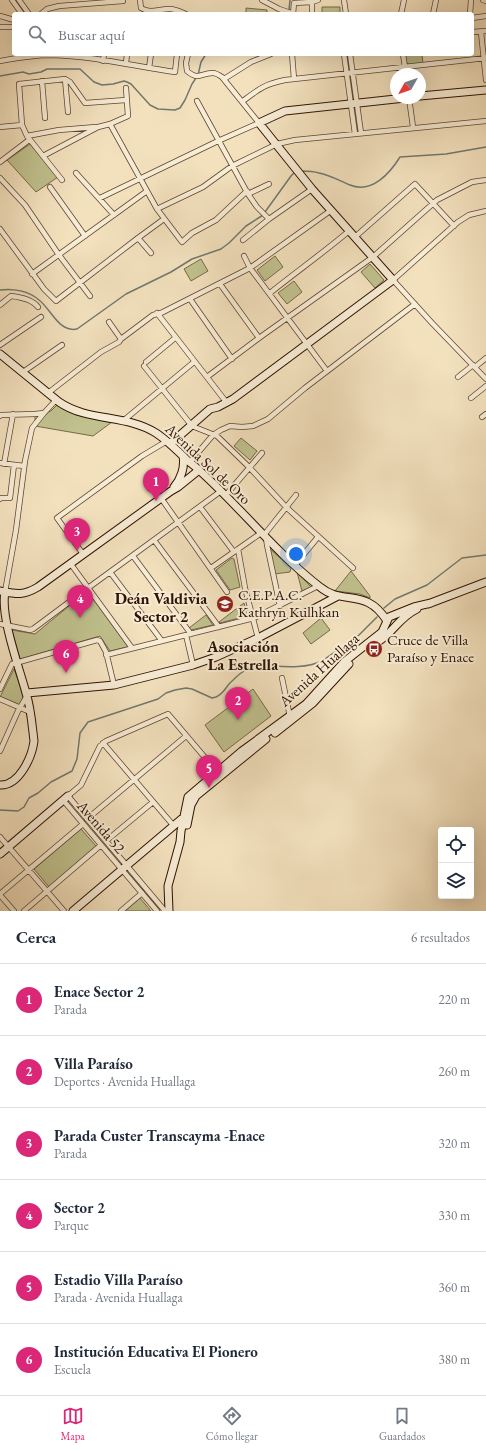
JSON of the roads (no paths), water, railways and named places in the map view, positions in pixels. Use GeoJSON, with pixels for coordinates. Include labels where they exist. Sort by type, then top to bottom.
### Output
{"type":"FeatureCollection","features":[{"type":"Feature","properties":{"kind":"street"},"geometry":{"type":"LineString","coordinates":[[12,0],[21,12]]}},
{"type":"Feature","properties":{"kind":"street"},"geometry":{"type":"LineString","coordinates":[[19,0],[28,12]]}},
{"type":"Feature","properties":{"kind":"street"},"geometry":{"type":"LineString","coordinates":[[140,0],[141,8],[149,12],[171,9],[180,12]]}},
{"type":"Feature","properties":{"kind":"street"},"geometry":{"type":"LineString","coordinates":[[262,0],[279,9],[289,12]]}},
{"type":"Feature","properties":{"kind":"street"},"geometry":{"type":"LineString","coordinates":[[344,0],[346,12]]}},
{"type":"Feature","properties":{"kind":"street"},"geometry":{"type":"LineString","coordinates":[[401,12],[404,0]]}},
{"type":"Feature","properties":{"kind":"street"},"geometry":{"type":"LineString","coordinates":[[433,12],[436,0]]}},
{"type":"Feature","properties":{"kind":"street"},"geometry":{"type":"LineString","coordinates":[[470,12],[471,0]]}},
{"type":"Feature","properties":{"kind":"street"},"geometry":{"type":"LineString","coordinates":[[43,12],[47,9],[59,6],[123,1]]}},
{"type":"Feature","properties":{"kind":"street"},"geometry":{"type":"LineString","coordinates":[[292,12],[294,2],[316,1],[313,12]]}},
{"type":"Feature","properties":{"kind":"street"},"geometry":{"type":"LineString","coordinates":[[0,16],[12,19]]}},
{"type":"Feature","properties":{"kind":"street"},"geometry":{"type":"LineString","coordinates":[[474,18],[486,16]]}},
{"type":"Feature","properties":{"kind":"street"},"geometry":{"type":"LineString","coordinates":[[0,27],[12,28]]}},
{"type":"Feature","properties":{"kind":"street"},"geometry":{"type":"LineString","coordinates":[[483,31],[486,80]]}},
{"type":"Feature","properties":{"kind":"street"},"geometry":{"type":"LineString","coordinates":[[0,61],[36,56]]}},
{"type":"Feature","properties":{"kind":"street"},"geometry":{"type":"LineString","coordinates":[[79,56],[175,72],[177,56]]}},
{"type":"Feature","properties":{"kind":"street"},"geometry":{"type":"LineString","coordinates":[[103,61],[104,56]]}},
{"type":"Feature","properties":{"kind":"street"},"geometry":{"type":"LineString","coordinates":[[126,63],[127,56]]}},
{"type":"Feature","properties":{"kind":"street"},"geometry":{"type":"LineString","coordinates":[[149,68],[151,56]]}},
{"type":"Feature","properties":{"kind":"street"},"geometry":{"type":"LineString","coordinates":[[188,56],[186,63],[187,70],[193,76],[214,73],[223,78],[330,210],[484,378],[486,385],[471,398]]}},
{"type":"Feature","properties":{"kind":"street"},"geometry":{"type":"LineString","coordinates":[[223,78],[251,62],[266,56]]}},
{"type":"Feature","properties":{"kind":"street"},"geometry":{"type":"LineString","coordinates":[[292,56],[294,79]]}},
{"type":"Feature","properties":{"kind":"street"},"geometry":{"type":"LineString","coordinates":[[344,56],[358,133]]}},
{"type":"Feature","properties":{"kind":"street"},"geometry":{"type":"LineString","coordinates":[[350,56],[353,104]]}},
{"type":"Feature","properties":{"kind":"street"},"geometry":{"type":"LineString","coordinates":[[404,56],[405,67]]}},
{"type":"Feature","properties":{"kind":"street"},"geometry":{"type":"LineString","coordinates":[[243,101],[268,84],[294,79],[484,59]]}},
{"type":"Feature","properties":{"kind":"street"},"geometry":{"type":"LineString","coordinates":[[65,79],[68,112]]}},
{"type":"Feature","properties":{"kind":"street"},"geometry":{"type":"LineString","coordinates":[[62,180],[28,138],[22,125],[19,84],[65,79],[70,82],[84,103],[126,100]]}},
{"type":"Feature","properties":{"kind":"street"},"geometry":{"type":"LineString","coordinates":[[42,81],[45,118]]}},
{"type":"Feature","properties":{"kind":"street"},"geometry":{"type":"LineString","coordinates":[[0,162],[28,138],[59,130],[98,127],[110,124],[128,116],[126,88]]}},
{"type":"Feature","properties":{"kind":"street"},"geometry":{"type":"LineString","coordinates":[[426,95],[486,90]]}},
{"type":"Feature","properties":{"kind":"street"},"geometry":{"type":"LineString","coordinates":[[100,198],[139,178],[285,111],[390,100]]}},
{"type":"Feature","properties":{"kind":"street"},"geometry":{"type":"LineString","coordinates":[[196,101],[247,192],[257,207],[269,219]]}},
{"type":"Feature","properties":{"kind":"street"},"geometry":{"type":"LineString","coordinates":[[410,104],[412,128]]}},
{"type":"Feature","properties":{"kind":"street"},"geometry":{"type":"LineString","coordinates":[[157,209],[203,187],[232,166],[277,144],[295,140],[358,133],[486,121]]}},
{"type":"Feature","properties":{"kind":"street"},"geometry":{"type":"LineString","coordinates":[[110,124],[157,209],[182,242],[192,233],[216,220],[247,192],[269,184]]}},
{"type":"Feature","properties":{"kind":"street"},"geometry":{"type":"LineString","coordinates":[[0,127],[22,125]]}},
{"type":"Feature","properties":{"kind":"street"},"geometry":{"type":"LineString","coordinates":[[43,156],[98,127]]}},
{"type":"Feature","properties":{"kind":"street"},"geometry":{"type":"LineString","coordinates":[[76,173],[114,215]]}},
{"type":"Feature","properties":{"kind":"street"},"geometry":{"type":"LineString","coordinates":[[0,178],[25,205],[59,255],[90,296]]}},
{"type":"Feature","properties":{"kind":"street"},"geometry":{"type":"LineString","coordinates":[[207,378],[259,338],[373,257],[434,203],[449,193],[472,182],[486,180]]}},
{"type":"Feature","properties":{"kind":"street"},"geometry":{"type":"LineString","coordinates":[[355,237],[414,185],[417,185],[454,226]]}},
{"type":"Feature","properties":{"kind":"street"},"geometry":{"type":"LineString","coordinates":[[50,186],[85,236]]}},
{"type":"Feature","properties":{"kind":"street"},"geometry":{"type":"LineString","coordinates":[[243,240],[310,187]]}},
{"type":"Feature","properties":{"kind":"street"},"geometry":{"type":"LineString","coordinates":[[32,274],[147,191]]}},
{"type":"Feature","properties":{"kind":"street"},"geometry":{"type":"LineString","coordinates":[[48,393],[101,352],[119,342],[156,313],[161,313],[250,268],[330,210]]}},
{"type":"Feature","properties":{"kind":"street"},"geometry":{"type":"LineString","coordinates":[[83,554],[57,518],[142,456],[169,443],[192,426],[210,409],[218,407],[233,399],[393,280],[454,226],[469,216],[486,211]]}},
{"type":"Feature","properties":{"kind":"street"},"geometry":{"type":"LineString","coordinates":[[0,229],[32,274],[56,301],[164,220]]}},
{"type":"Feature","properties":{"kind":"street"},"geometry":{"type":"LineString","coordinates":[[270,293],[349,231]]}},
{"type":"Feature","properties":{"kind":"street"},"geometry":{"type":"LineString","coordinates":[[138,238],[151,253]]}},
{"type":"Feature","properties":{"kind":"street"},"geometry":{"type":"LineString","coordinates":[[244,256],[250,268],[327,371]]}},
{"type":"Feature","properties":{"kind":"street"},"geometry":{"type":"LineString","coordinates":[[220,284],[259,338]]}},
{"type":"Feature","properties":{"kind":"street"},"geometry":{"type":"LineString","coordinates":[[0,305],[11,296],[35,303],[38,307]]}},
{"type":"Feature","properties":{"kind":"street"},"geometry":{"type":"LineString","coordinates":[[190,299],[232,359]]}},
{"type":"Feature","properties":{"kind":"street"},"geometry":{"type":"LineString","coordinates":[[190,462],[213,435],[230,426],[242,427],[261,423],[415,304]]}},
{"type":"Feature","properties":{"kind":"street"},"geometry":{"type":"LineString","coordinates":[[156,313],[227,403]]}},
{"type":"Feature","properties":{"kind":"street"},"geometry":{"type":"LineString","coordinates":[[0,345],[41,317]]}},
{"type":"Feature","properties":{"kind":"street"},"geometry":{"type":"LineString","coordinates":[[109,322],[121,339]]}},
{"type":"Feature","properties":{"kind":"street"},"geometry":{"type":"LineString","coordinates":[[176,338],[145,364],[162,389],[192,426],[217,436],[249,467],[286,507],[353,568]]}},
{"type":"Feature","properties":{"kind":"street"},"geometry":{"type":"LineString","coordinates":[[23,372],[62,345]]}},
{"type":"Feature","properties":{"kind":"street","name":"Avenida Sol de Oro"},"geometry":{"type":"LineString","coordinates":[[0,354],[66,407],[79,412],[123,421],[149,429],[169,443],[199,470],[318,586],[331,594],[365,600],[388,618]]}},
{"type":"Feature","properties":{"kind":"street"},"geometry":{"type":"LineString","coordinates":[[458,377],[486,358]]}},
{"type":"Feature","properties":{"kind":"street"},"geometry":{"type":"LineString","coordinates":[[123,421],[194,362]]}},
{"type":"Feature","properties":{"kind":"street"},"geometry":{"type":"LineString","coordinates":[[0,785],[11,782],[18,777],[23,770],[33,745],[27,695],[2,624],[2,599],[16,530],[24,466],[32,428],[56,400]]}},
{"type":"Feature","properties":{"kind":"street"},"geometry":{"type":"LineString","coordinates":[[0,416],[44,413]]}},
{"type":"Feature","properties":{"kind":"street"},"geometry":{"type":"LineString","coordinates":[[13,414],[2,464],[24,466]]}},
{"type":"Feature","properties":{"kind":"street"},"geometry":{"type":"LineString","coordinates":[[2,624],[30,630],[33,629],[200,507],[223,494],[262,453]]}},
{"type":"Feature","properties":{"kind":"street"},"geometry":{"type":"LineString","coordinates":[[171,491],[181,476],[184,464],[183,456]]}},
{"type":"Feature","properties":{"kind":"street"},"geometry":{"type":"LineString","coordinates":[[0,499],[10,498],[14,465]]}},
{"type":"Feature","properties":{"kind":"street"},"geometry":{"type":"LineString","coordinates":[[3,591],[16,594],[33,590],[160,498],[178,487],[199,470]]}},
{"type":"Feature","properties":{"kind":"street"},"geometry":{"type":"LineString","coordinates":[[211,568],[236,551],[264,535],[296,495]]}},
{"type":"Feature","properties":{"kind":"street"},"geometry":{"type":"LineString","coordinates":[[160,498],[228,592]]}},
{"type":"Feature","properties":{"kind":"street"},"geometry":{"type":"LineString","coordinates":[[200,507],[236,551],[258,638]]}},
{"type":"Feature","properties":{"kind":"street"},"geometry":{"type":"LineString","coordinates":[[264,535],[280,606]]}},
{"type":"Feature","properties":{"kind":"street"},"geometry":{"type":"LineString","coordinates":[[295,565],[318,537]]}},
{"type":"Feature","properties":{"kind":"street"},"geometry":{"type":"LineString","coordinates":[[154,540],[219,627]]}},
{"type":"Feature","properties":{"kind":"street"},"geometry":{"type":"LineString","coordinates":[[133,556],[188,634],[193,665]]}},
{"type":"Feature","properties":{"kind":"street"},"geometry":{"type":"LineString","coordinates":[[70,563],[132,648]]}},
{"type":"Feature","properties":{"kind":"street"},"geometry":{"type":"LineString","coordinates":[[110,572],[162,641]]}},
{"type":"Feature","properties":{"kind":"street","name":"Avenida Huallaga"},"geometry":{"type":"LineString","coordinates":[[166,910],[168,886],[180,842],[184,837],[188,797],[218,774],[242,750],[313,703],[348,665],[387,635],[395,625],[412,612],[431,603],[486,582]]}},
{"type":"Feature","properties":{"kind":"street"},"geometry":{"type":"LineString","coordinates":[[106,655],[254,618],[318,586]]}},
{"type":"Feature","properties":{"kind":"street"},"geometry":{"type":"LineString","coordinates":[[27,695],[114,685],[193,665],[216,657],[258,638],[338,596]]}},
{"type":"Feature","properties":{"kind":"street","name":"Avenida Huallaga"},"geometry":{"type":"LineString","coordinates":[[290,718],[313,697],[344,662],[382,632],[388,618],[410,608],[431,603]]}},
{"type":"Feature","properties":{"kind":"street"},"geometry":{"type":"LineString","coordinates":[[388,618],[397,619],[395,625]]}},
{"type":"Feature","properties":{"kind":"street"},"geometry":{"type":"LineString","coordinates":[[0,689],[12,664],[97,640],[103,644],[114,685]]}},
{"type":"Feature","properties":{"kind":"street"},"geometry":{"type":"LineString","coordinates":[[282,678],[290,718]]}},
{"type":"Feature","properties":{"kind":"street"},"geometry":{"type":"LineString","coordinates":[[0,751],[27,695]]}},
{"type":"Feature","properties":{"kind":"street"},"geometry":{"type":"LineString","coordinates":[[0,699],[30,712]]}},
{"type":"Feature","properties":{"kind":"street"},"geometry":{"type":"LineString","coordinates":[[0,854],[81,784],[100,746],[103,743],[168,714],[218,774]]}},
{"type":"Feature","properties":{"kind":"street"},"geometry":{"type":"LineString","coordinates":[[87,819],[186,736]]}},
{"type":"Feature","properties":{"kind":"street"},"geometry":{"type":"LineString","coordinates":[[103,743],[173,825]]}},
{"type":"Feature","properties":{"kind":"street"},"geometry":{"type":"LineString","coordinates":[[65,798],[87,819],[106,841],[142,893],[157,911]]}},
{"type":"Feature","properties":{"kind":"street","name":"Avenida 52"},"geometry":{"type":"LineString","coordinates":[[65,798],[82,824],[166,910]]}},
{"type":"Feature","properties":{"kind":"street"},"geometry":{"type":"LineString","coordinates":[[106,841],[152,802]]}},
{"type":"Feature","properties":{"kind":"street"},"geometry":{"type":"LineString","coordinates":[[73,911],[186,815]]}},
{"type":"Feature","properties":{"kind":"street"},"geometry":{"type":"LineString","coordinates":[[14,911],[0,894],[82,824]]}},
{"type":"Feature","properties":{"kind":"street"},"geometry":{"type":"LineString","coordinates":[[0,837],[64,911]]}},
{"type":"Feature","properties":{"kind":"street"},"geometry":{"type":"LineString","coordinates":[[24,911],[101,845]]}},
{"type":"Feature","properties":{"kind":"street"},"geometry":{"type":"LineString","coordinates":[[121,911],[142,893]]}},
{"type":"Feature","properties":{"kind":"waterway"},"geometry":{"type":"LineString","coordinates":[[289,10],[290,0]]}},
{"type":"Feature","properties":{"kind":"waterway"},"geometry":{"type":"LineString","coordinates":[[0,76],[23,72],[29,74],[41,72],[47,69],[80,69],[94,82],[102,85],[124,81],[127,82],[131,84],[150,105],[158,109],[175,110],[180,108],[185,100],[198,75],[201,62],[205,56]]}},
{"type":"Feature","properties":{"kind":"waterway"},"geometry":{"type":"LineString","coordinates":[[300,171],[317,172],[350,185],[366,187],[380,180],[386,175],[400,157],[446,154],[486,147]]}},
{"type":"Feature","properties":{"kind":"waterway"},"geometry":{"type":"LineString","coordinates":[[265,212],[295,172]]}},
{"type":"Feature","properties":{"kind":"waterway"},"geometry":{"type":"LineString","coordinates":[[0,290],[10,289],[31,294],[43,304],[60,324],[71,329],[77,329],[126,294],[171,272],[192,259],[221,249],[246,226],[263,215]]}},
{"type":"Feature","properties":{"kind":"waterway"},"geometry":{"type":"LineString","coordinates":[[384,608],[395,599],[427,585],[462,558],[486,555]]}},
{"type":"Feature","properties":{"kind":"waterway"},"geometry":{"type":"LineString","coordinates":[[0,810],[18,811],[24,807],[29,798],[38,793],[51,782],[72,771],[77,759],[80,733],[88,722],[158,699],[166,693],[175,690],[186,688],[192,689],[212,698],[216,697],[222,693],[240,674],[254,666],[261,665],[285,667],[310,665],[322,661],[359,635],[377,617]]}},
{"type":"Feature","properties":{"kind":"place","name":"Enace Sector 2"},"geometry":{"type":"Point","coordinates":[156,501]}},
{"type":"Feature","properties":{"kind":"place","name":"Parada Custer Transcayma -Enace"},"geometry":{"type":"Point","coordinates":[77,551]}},
{"type":"Feature","properties":{"kind":"place","name":"C.E.P.A.C. Kathryn Kulhkan"},"geometry":{"type":"Point","coordinates":[225,604]}},
{"type":"Feature","properties":{"kind":"place","name":"Sector 2"},"geometry":{"type":"Point","coordinates":[80,618]}},
{"type":"Feature","properties":{"kind":"place","name":"Cruce de Villa Paraíso y Enace"},"geometry":{"type":"Point","coordinates":[374,649]}},
{"type":"Feature","properties":{"kind":"place","name":"Institución Educativa El Pionero"},"geometry":{"type":"Point","coordinates":[66,673]}},
{"type":"Feature","properties":{"kind":"place","name":"Villa Paraíso"},"geometry":{"type":"Point","coordinates":[238,720]}},
{"type":"Feature","properties":{"kind":"place","name":"Estadio Villa Paraíso"},"geometry":{"type":"Point","coordinates":[209,788]}},
{"type":"Feature","properties":{"kind":"district","name":"Deán Valdivia Sector 2"},"geometry":{"type":"Point","coordinates":[161,607]}},
{"type":"Feature","properties":{"kind":"district","name":"Asociación La Estrella"},"geometry":{"type":"Point","coordinates":[243,655]}}]}
